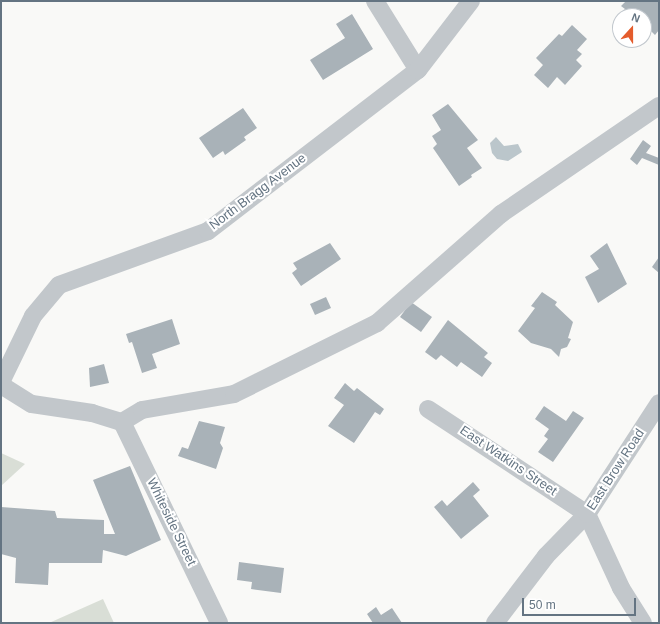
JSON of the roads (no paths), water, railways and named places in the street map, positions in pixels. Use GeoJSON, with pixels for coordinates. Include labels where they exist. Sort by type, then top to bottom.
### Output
{"type":"FeatureCollection","features":[{"type":"Feature","properties":{"kind":"street"},"geometry":{"type":"LineString","coordinates":[[375,1],[418,70]]}},
{"type":"Feature","properties":{"kind":"street","name":"North Bragg Avenue"},"geometry":{"type":"LineString","coordinates":[[1,382],[34,316],[59,286],[208,231],[418,70],[471,1]]}},
{"type":"Feature","properties":{"kind":"street"},"geometry":{"type":"LineString","coordinates":[[1,385],[32,404],[92,413],[122,422],[142,410],[234,394],[377,323],[501,214],[659,106]]}},
{"type":"Feature","properties":{"kind":"street","name":"East Brow Road"},"geometry":{"type":"LineString","coordinates":[[643,623],[621,588],[587,514],[659,404]]}},
{"type":"Feature","properties":{"kind":"street","name":"East Watkins Street"},"geometry":{"type":"LineString","coordinates":[[428,409],[587,514]]}},
{"type":"Feature","properties":{"kind":"street","name":"Whiteside Street"},"geometry":{"type":"LineString","coordinates":[[122,422],[219,623]]}},
{"type":"Feature","properties":{"kind":"street"},"geometry":{"type":"LineString","coordinates":[[495,623],[546,556],[587,514]]}}]}
